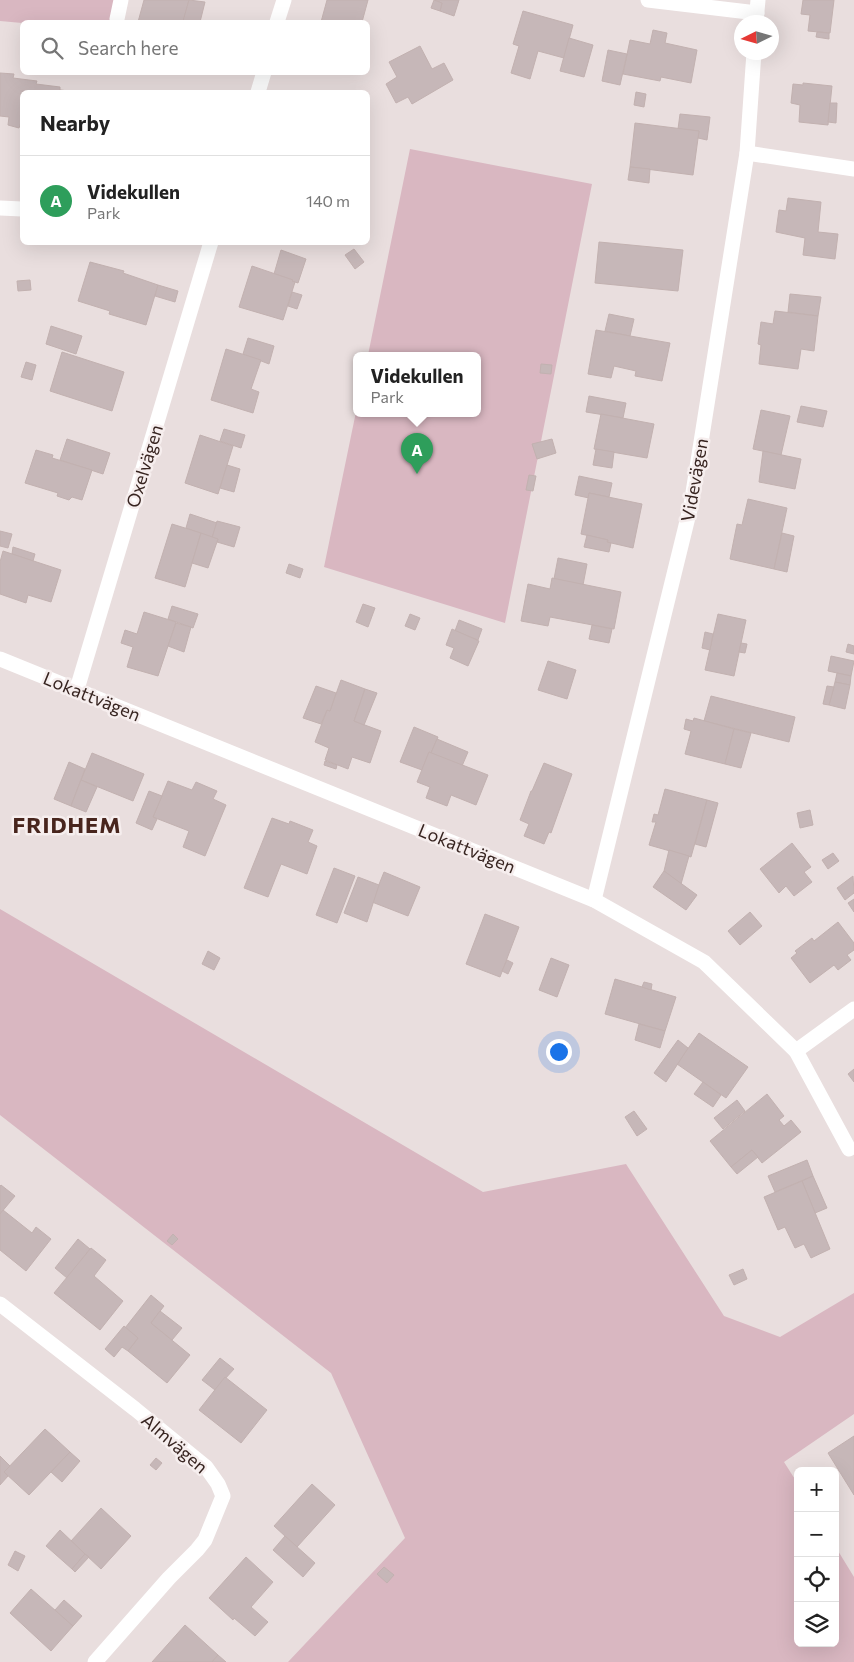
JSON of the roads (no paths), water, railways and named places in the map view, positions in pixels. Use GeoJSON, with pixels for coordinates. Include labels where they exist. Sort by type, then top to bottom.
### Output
{"type":"FeatureCollection","features":[{"type":"Feature","properties":{"kind":"street"},"geometry":{"type":"LineString","coordinates":[[117,19],[122,0]]}},
{"type":"Feature","properties":{"kind":"street"},"geometry":{"type":"LineString","coordinates":[[278,20],[284,0]]}},
{"type":"Feature","properties":{"kind":"street"},"geometry":{"type":"LineString","coordinates":[[648,0],[757,12]]}},
{"type":"Feature","properties":{"kind":"street","name":"Videvägen"},"geometry":{"type":"LineString","coordinates":[[594,900],[691,505],[747,153],[753,60]]}},
{"type":"Feature","properties":{"kind":"street"},"geometry":{"type":"LineString","coordinates":[[259,90],[263,75]]}},
{"type":"Feature","properties":{"kind":"street"},"geometry":{"type":"LineString","coordinates":[[747,153],[854,169]]}},
{"type":"Feature","properties":{"kind":"street"},"geometry":{"type":"LineString","coordinates":[[0,208],[20,209]]}},
{"type":"Feature","properties":{"kind":"street","name":"Oxelvägen"},"geometry":{"type":"LineString","coordinates":[[77,689],[210,245]]}},
{"type":"Feature","properties":{"kind":"street","name":"Lokattvägen"},"geometry":{"type":"LineString","coordinates":[[0,659],[594,900],[704,962],[796,1051],[849,1149]]}},
{"type":"Feature","properties":{"kind":"street"},"geometry":{"type":"LineString","coordinates":[[796,1051],[854,1009]]}},
{"type":"Feature","properties":{"kind":"street","name":"Almvägen"},"geometry":{"type":"LineString","coordinates":[[0,1304],[206,1467],[218,1484],[223,1496],[205,1540],[95,1662]]}},
{"type":"Feature","properties":{"kind":"place","name":"Videkullen"},"geometry":{"type":"Point","coordinates":[417,474]}},
{"type":"Feature","properties":{"kind":"district","name":"FRIDHEM"},"geometry":{"type":"Point","coordinates":[67,824]}}]}
